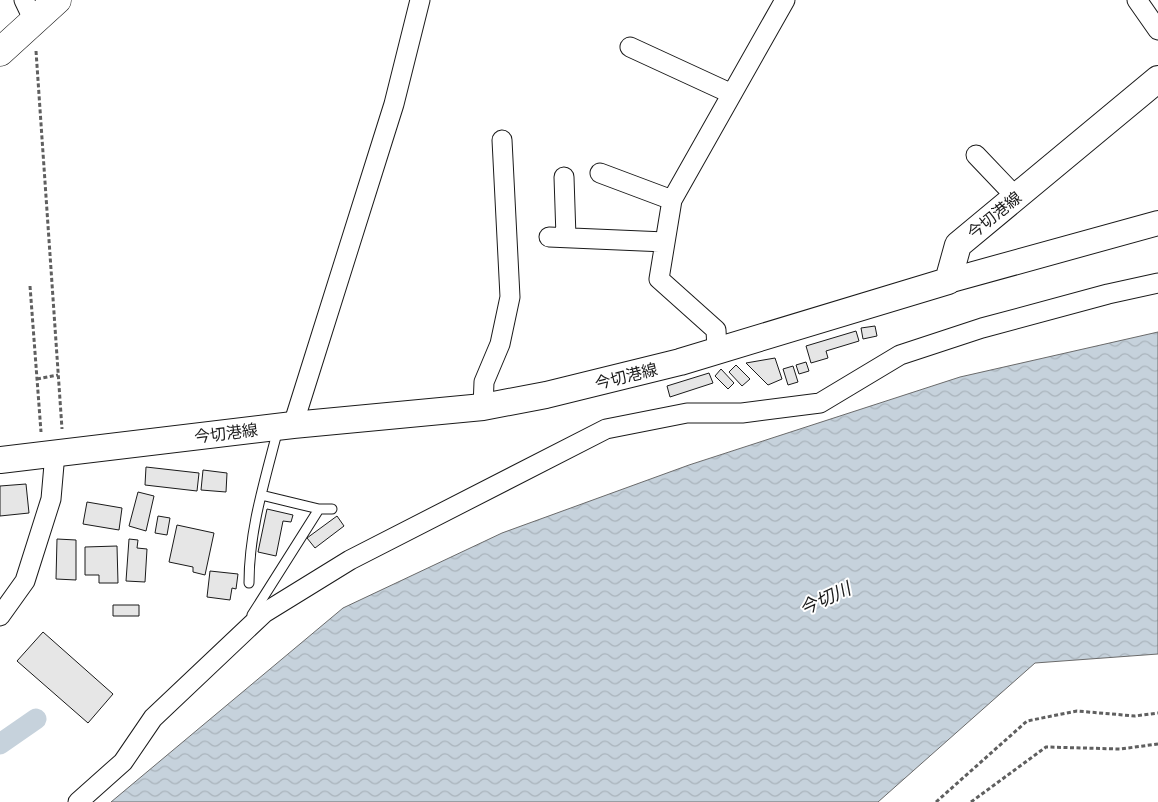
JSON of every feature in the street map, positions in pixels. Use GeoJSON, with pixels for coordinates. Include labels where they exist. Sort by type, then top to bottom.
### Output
{"type":"FeatureCollection","features":[{"type":"Feature","properties":{"kind":"main road"},"geometry":{"type":"LineString","coordinates":[[0,52],[29,10],[57,0]]}},
{"type":"Feature","properties":{"kind":"main road","name":"今切港線"},"geometry":{"type":"LineString","coordinates":[[0,460],[286,426],[483,407],[614,380],[948,281],[958,245],[1158,79]]}},
{"type":"Feature","properties":{"kind":"street"},"geometry":{"type":"LineString","coordinates":[[286,426],[394,104],[420,0]]}},
{"type":"Feature","properties":{"kind":"street"},"geometry":{"type":"LineString","coordinates":[[717,350],[716,330],[659,280],[672,200],[785,0]]}},
{"type":"Feature","properties":{"kind":"street"},"geometry":{"type":"LineString","coordinates":[[1137,0],[1158,30]]}},
{"type":"Feature","properties":{"kind":"street"},"geometry":{"type":"LineString","coordinates":[[630,47],[732,94]]}},
{"type":"Feature","properties":{"kind":"street"},"geometry":{"type":"LineString","coordinates":[[483,407],[484,382],[500,344],[510,297],[502,140]]}},
{"type":"Feature","properties":{"kind":"street"},"geometry":{"type":"LineString","coordinates":[[976,155],[1016,197]]}},
{"type":"Feature","properties":{"kind":"street"},"geometry":{"type":"LineString","coordinates":[[600,173],[672,200]]}},
{"type":"Feature","properties":{"kind":"street"},"geometry":{"type":"LineString","coordinates":[[564,177],[557,237],[665,242]]}},
{"type":"Feature","properties":{"kind":"street"},"geometry":{"type":"LineString","coordinates":[[948,281],[1158,223]]}},
{"type":"Feature","properties":{"kind":"street"},"geometry":{"type":"LineString","coordinates":[[78,802],[123,762],[153,718],[264,613],[350,560],[606,430],[687,413],[742,413],[820,403],[900,355],[982,328],[1158,283]]}},
{"type":"Feature","properties":{"kind":"street"},"geometry":{"type":"LineString","coordinates":[[0,616],[26,581],[51,500],[54,453]]}},
{"type":"Feature","properties":{"kind":"lane"},"geometry":{"type":"LineString","coordinates":[[248,583],[248,556],[261,495],[286,426]]}},
{"type":"Feature","properties":{"kind":"lane"},"geometry":{"type":"LineString","coordinates":[[261,495],[319,509],[332,510]]}},
{"type":"Feature","properties":{"kind":"lane"},"geometry":{"type":"LineString","coordinates":[[238,637],[319,509]]}},
{"type":"Feature","properties":{"kind":"path"},"geometry":{"type":"LineString","coordinates":[[29,10],[58,375],[54,453]]}},
{"type":"Feature","properties":{"kind":"path"},"geometry":{"type":"LineString","coordinates":[[30,286],[37,379],[54,453]]}},
{"type":"Feature","properties":{"kind":"path"},"geometry":{"type":"LineString","coordinates":[[37,379],[58,375]]}},
{"type":"Feature","properties":{"kind":"path"},"geometry":{"type":"LineString","coordinates":[[936,802],[1027,720],[1077,711],[1135,716],[1158,713]]}},
{"type":"Feature","properties":{"kind":"path"},"geometry":{"type":"LineString","coordinates":[[972,802],[1046,747],[1120,749],[1158,744]]}},
{"type":"Feature","properties":{"kind":"water","name":"今切川"},"geometry":{"type":"Polygon","coordinates":[[[1158,332],[1158,654],[1035,663],[878,802],[111,802],[343,608],[502,533],[689,465],[960,377],[1158,332]]]}},
{"type":"Feature","properties":{"kind":"building"},"geometry":{"type":"Polygon","coordinates":[[[875,326],[877,336],[863,339],[861,328],[875,326]]]}},
{"type":"Feature","properties":{"kind":"building"},"geometry":{"type":"Polygon","coordinates":[[[856,331],[859,341],[826,351],[828,358],[811,363],[806,346],[856,331]]]}},
{"type":"Feature","properties":{"kind":"building"},"geometry":{"type":"Polygon","coordinates":[[[775,358],[782,379],[768,385],[746,363],[775,358]]]}},
{"type":"Feature","properties":{"kind":"building"},"geometry":{"type":"Polygon","coordinates":[[[806,362],[809,371],[799,374],[796,365],[806,362]]]}},
{"type":"Feature","properties":{"kind":"building"},"geometry":{"type":"Polygon","coordinates":[[[736,365],[750,379],[742,386],[729,372],[736,365]]]}},
{"type":"Feature","properties":{"kind":"building"},"geometry":{"type":"Polygon","coordinates":[[[793,366],[798,382],[788,385],[783,369],[793,366]]]}},
{"type":"Feature","properties":{"kind":"building"},"geometry":{"type":"Polygon","coordinates":[[[721,369],[734,383],[728,389],[715,376],[721,369]]]}},
{"type":"Feature","properties":{"kind":"building"},"geometry":{"type":"Polygon","coordinates":[[[709,373],[713,383],[670,397],[667,386],[709,373]]]}},
{"type":"Feature","properties":{"kind":"building"},"geometry":{"type":"Polygon","coordinates":[[[146,467],[199,473],[197,491],[145,485],[146,467]]]}},
{"type":"Feature","properties":{"kind":"building"},"geometry":{"type":"Polygon","coordinates":[[[203,470],[227,473],[226,492],[201,490],[203,470]]]}},
{"type":"Feature","properties":{"kind":"building"},"geometry":{"type":"Polygon","coordinates":[[[26,484],[29,513],[0,516],[0,486],[26,484]]]}},
{"type":"Feature","properties":{"kind":"building"},"geometry":{"type":"Polygon","coordinates":[[[138,492],[154,496],[146,531],[129,526],[138,492]]]}},
{"type":"Feature","properties":{"kind":"building"},"geometry":{"type":"Polygon","coordinates":[[[87,502],[122,508],[119,530],[83,524],[87,502]]]}},
{"type":"Feature","properties":{"kind":"building"},"geometry":{"type":"Polygon","coordinates":[[[267,509],[293,515],[291,522],[283,521],[276,556],[258,552],[267,509]]]}},
{"type":"Feature","properties":{"kind":"building"},"geometry":{"type":"Polygon","coordinates":[[[158,516],[170,518],[167,535],[155,533],[158,516]]]}},
{"type":"Feature","properties":{"kind":"building"},"geometry":{"type":"Polygon","coordinates":[[[337,516],[344,526],[315,548],[307,538],[337,516]]]}},
{"type":"Feature","properties":{"kind":"building"},"geometry":{"type":"Polygon","coordinates":[[[177,525],[214,533],[205,575],[193,572],[193,567],[169,562],[177,525]]]}},
{"type":"Feature","properties":{"kind":"building"},"geometry":{"type":"Polygon","coordinates":[[[57,539],[76,540],[76,580],[56,579],[57,539]]]}},
{"type":"Feature","properties":{"kind":"building"},"geometry":{"type":"Polygon","coordinates":[[[129,539],[138,540],[137,548],[147,549],[145,582],[126,581],[129,539]]]}},
{"type":"Feature","properties":{"kind":"building"},"geometry":{"type":"Polygon","coordinates":[[[117,546],[118,583],[99,583],[99,575],[85,575],[85,547],[117,546]]]}},
{"type":"Feature","properties":{"kind":"building"},"geometry":{"type":"Polygon","coordinates":[[[210,571],[238,574],[236,589],[232,588],[230,600],[207,597],[210,571]]]}},
{"type":"Feature","properties":{"kind":"building"},"geometry":{"type":"Polygon","coordinates":[[[113,605],[139,605],[139,616],[113,616],[113,605]]]}},
{"type":"Feature","properties":{"kind":"building"},"geometry":{"type":"Polygon","coordinates":[[[43,632],[113,694],[88,723],[17,661],[43,632]]]}},
{"type":"Feature","properties":{"kind":"waterway"},"geometry":{"type":"LineString","coordinates":[[0,744],[36,719]]}}]}
